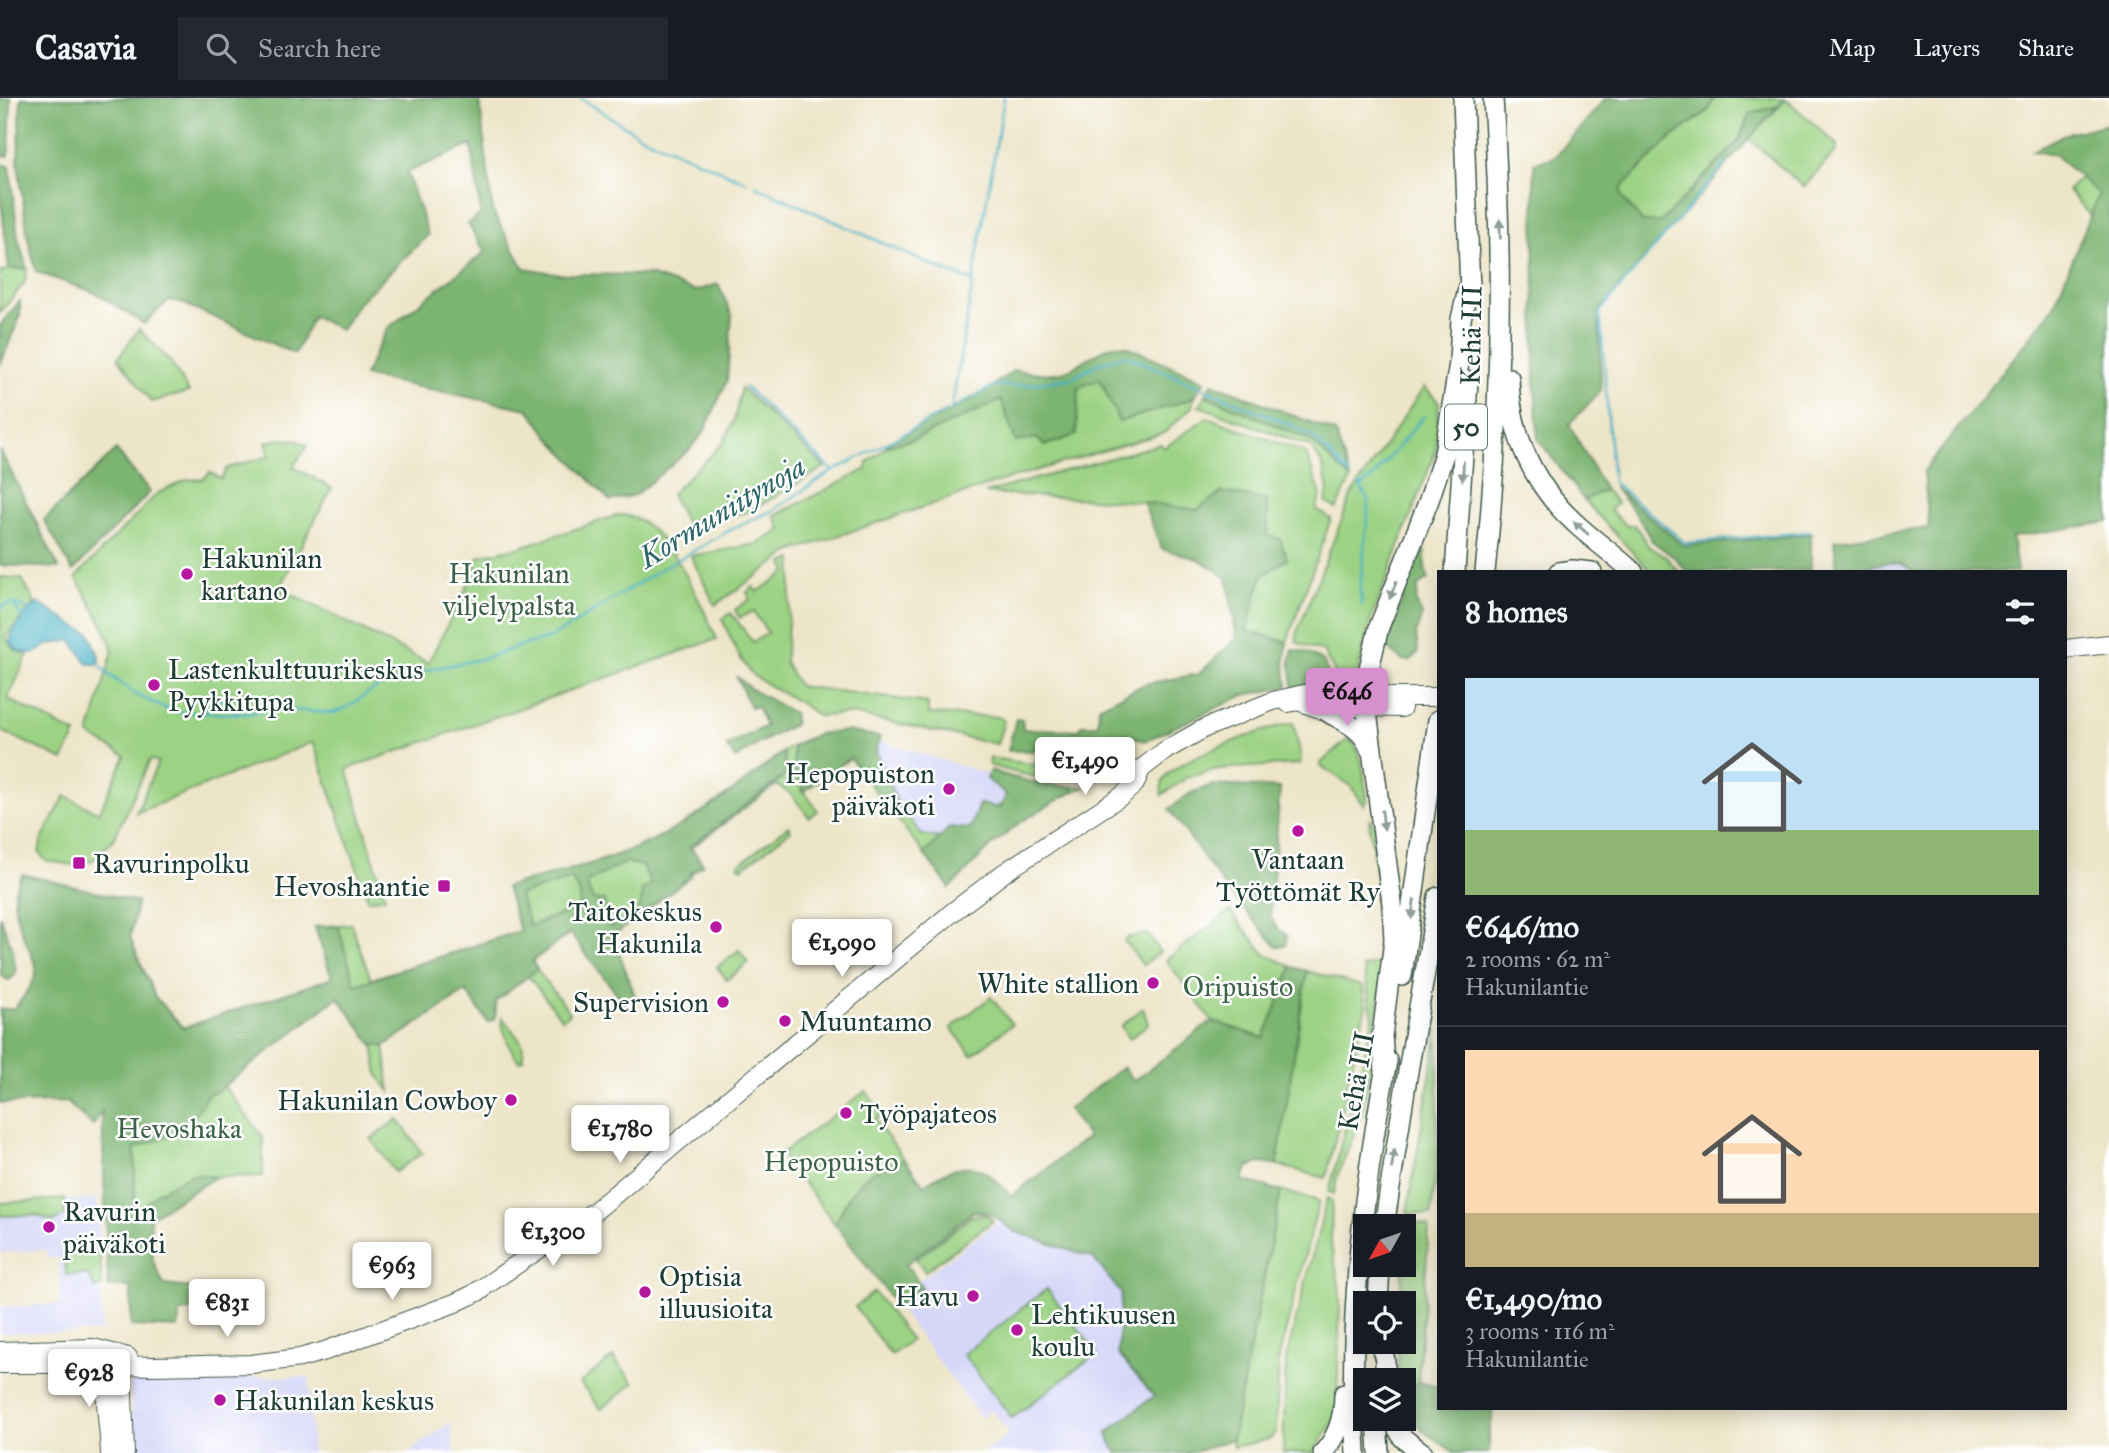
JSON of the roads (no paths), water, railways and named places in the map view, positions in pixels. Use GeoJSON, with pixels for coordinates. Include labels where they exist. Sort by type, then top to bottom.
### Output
{"type":"FeatureCollection","features":[{"type":"Feature","properties":{"kind":"highway","name":"Kehä III"},"geometry":{"type":"LineString","coordinates":[[1455,570],[1466,415],[1470,281],[1463,98]]}},
{"type":"Feature","properties":{"kind":"highway","name":"Kehä III"},"geometry":{"type":"LineString","coordinates":[[1485,570],[1497,417],[1501,298],[1493,98]]}},
{"type":"Feature","properties":{"kind":"highway"},"geometry":{"type":"LineString","coordinates":[[1385,1072],[1382,1036],[1394,940],[1390,880],[1365,698],[1379,627],[1429,500],[1444,454],[1458,376],[1461,319],[1470,281]]}},
{"type":"Feature","properties":{"kind":"highway"},"geometry":{"type":"LineString","coordinates":[[1501,298],[1509,333],[1510,404],[1524,453],[1540,482],[1562,511],[1631,570]]}},
{"type":"Feature","properties":{"kind":"highway"},"geometry":{"type":"LineString","coordinates":[[1326,711],[1350,723],[1360,732],[1367,740],[1373,760]]}},
{"type":"Feature","properties":{"kind":"highway","name":"Kehä III"},"geometry":{"type":"LineString","coordinates":[[1357,1291],[1365,1199],[1410,925],[1437,727]]}},
{"type":"Feature","properties":{"kind":"highway","name":"Kehä III"},"geometry":{"type":"LineString","coordinates":[[1386,1214],[1406,1077],[1437,903]]}},
{"type":"Feature","properties":{"kind":"highway"},"geometry":{"type":"LineString","coordinates":[[1323,1453],[1339,1427],[1344,1402],[1343,1362],[1353,1341]]}},
{"type":"Feature","properties":{"kind":"highway","name":"Kehä III"},"geometry":{"type":"LineString","coordinates":[[1354,1354],[1356,1453]]}},
{"type":"Feature","properties":{"kind":"highway"},"geometry":{"type":"LineString","coordinates":[[1378,1431],[1379,1453]]}},
{"type":"Feature","properties":{"kind":"highway"},"geometry":{"type":"LineString","coordinates":[[1399,1431],[1423,1453]]}},
{"type":"Feature","properties":{"kind":"main road"},"geometry":{"type":"LineString","coordinates":[[2067,649],[2109,644]]}},
{"type":"Feature","properties":{"kind":"main road"},"geometry":{"type":"LineString","coordinates":[[0,1364],[251,1357],[300,1351],[455,1303],[472,1295],[595,1211],[954,911],[1056,838],[1123,795],[1135,783],[1141,769],[1166,750],[1205,728],[1273,701],[1326,689],[1365,698],[1437,708]]}},
{"type":"Feature","properties":{"kind":"main road"},"geometry":{"type":"LineString","coordinates":[[1389,702],[1437,697]]}},
{"type":"Feature","properties":{"kind":"main road"},"geometry":{"type":"LineString","coordinates":[[1056,838],[1127,800],[1140,788],[1153,766],[1215,729],[1268,708],[1298,701],[1326,711],[1365,698]]}},
{"type":"Feature","properties":{"kind":"main road"},"geometry":{"type":"LineString","coordinates":[[0,1351],[93,1348],[113,1361],[125,1453]]}},
{"type":"Feature","properties":{"kind":"main road"},"geometry":{"type":"LineString","coordinates":[[110,1453],[113,1361]]}},
{"type":"Feature","properties":{"kind":"water"},"geometry":{"type":"Polygon","coordinates":[[[38,603],[90,633],[100,659],[99,664],[88,664],[71,640],[48,645],[34,654],[17,651],[10,643],[13,631],[38,603]]]}},
{"type":"Feature","properties":{"kind":"waterway"},"geometry":{"type":"LineString","coordinates":[[580,98],[641,136],[747,182]]}},
{"type":"Feature","properties":{"kind":"waterway"},"geometry":{"type":"LineString","coordinates":[[973,281],[1004,98]]}},
{"type":"Feature","properties":{"kind":"waterway"},"geometry":{"type":"LineString","coordinates":[[1725,164],[1600,312],[1613,482],[1685,543],[1809,532]]}},
{"type":"Feature","properties":{"kind":"waterway"},"geometry":{"type":"LineString","coordinates":[[756,186],[938,268],[973,281],[952,406]]}},
{"type":"Feature","properties":{"kind":"waterway","name":"Kormuniitynoja"},"geometry":{"type":"LineString","coordinates":[[99,664],[109,675],[137,695],[173,712],[245,714],[278,709],[333,713],[346,708],[376,688],[423,671],[490,657],[551,638],[663,568],[734,528],[772,511],[828,474],[996,385],[1017,386],[1073,378],[1097,364],[1125,355],[1293,426],[1313,437],[1350,475]]}},
{"type":"Feature","properties":{"kind":"waterway"},"geometry":{"type":"LineString","coordinates":[[745,387],[833,471]]}},
{"type":"Feature","properties":{"kind":"waterway"},"geometry":{"type":"LineString","coordinates":[[1361,487],[1374,476],[1424,416]]}},
{"type":"Feature","properties":{"kind":"waterway"},"geometry":{"type":"LineString","coordinates":[[1359,484],[1369,502],[1360,589],[1362,605]]}},
{"type":"Feature","properties":{"kind":"waterway","name":"Kormuniitynoja"},"geometry":{"type":"LineString","coordinates":[[0,610],[13,603],[29,610]]}},
{"type":"Feature","properties":{"kind":"waterway"},"geometry":{"type":"LineString","coordinates":[[15,606],[22,618]]}},
{"type":"Feature","properties":{"kind":"waterway"},"geometry":{"type":"LineString","coordinates":[[206,714],[214,702],[228,698],[238,714]]}},
{"type":"Feature","properties":{"kind":"place","name":"Hakunilan kartano"},"geometry":{"type":"Point","coordinates":[187,574]}},
{"type":"Feature","properties":{"kind":"place","name":"Lastenkulttuurikeskus Pyykkitupa"},"geometry":{"type":"Point","coordinates":[154,685]}},
{"type":"Feature","properties":{"kind":"place","name":"Hepopuiston päiväkoti"},"geometry":{"type":"Point","coordinates":[949,789]}},
{"type":"Feature","properties":{"kind":"place","name":"Vantaan Työttömät Ry"},"geometry":{"type":"Point","coordinates":[1298,831]}},
{"type":"Feature","properties":{"kind":"place","name":"Ravurinpolku"},"geometry":{"type":"Point","coordinates":[79,863]}},
{"type":"Feature","properties":{"kind":"place","name":"Hevoshaantie"},"geometry":{"type":"Point","coordinates":[444,886]}},
{"type":"Feature","properties":{"kind":"place","name":"Taitokeskus Hakunila"},"geometry":{"type":"Point","coordinates":[716,927]}},
{"type":"Feature","properties":{"kind":"place","name":"White stallion"},"geometry":{"type":"Point","coordinates":[1153,983]}},
{"type":"Feature","properties":{"kind":"place","name":"Supervision"},"geometry":{"type":"Point","coordinates":[723,1002]}},
{"type":"Feature","properties":{"kind":"place","name":"Muuntamo"},"geometry":{"type":"Point","coordinates":[785,1021]}},
{"type":"Feature","properties":{"kind":"place","name":"Hakunilan Cowboy"},"geometry":{"type":"Point","coordinates":[511,1100]}},
{"type":"Feature","properties":{"kind":"place","name":"Työpajateos"},"geometry":{"type":"Point","coordinates":[846,1113]}},
{"type":"Feature","properties":{"kind":"place","name":"Ravurin päiväkoti"},"geometry":{"type":"Point","coordinates":[49,1227]}},
{"type":"Feature","properties":{"kind":"place","name":"Optisia illuusioita"},"geometry":{"type":"Point","coordinates":[645,1292]}},
{"type":"Feature","properties":{"kind":"place","name":"Havu"},"geometry":{"type":"Point","coordinates":[973,1296]}},
{"type":"Feature","properties":{"kind":"place","name":"Lehtikuusen koulu"},"geometry":{"type":"Point","coordinates":[1017,1330]}},
{"type":"Feature","properties":{"kind":"place","name":"Hakunilan keskus"},"geometry":{"type":"Point","coordinates":[220,1400]}},
{"type":"Feature","properties":{"kind":"park label","name":"Hakunilan viljelypalsta"},"geometry":{"type":"Point","coordinates":[509,589]}},
{"type":"Feature","properties":{"kind":"park label","name":"Oripuisto"},"geometry":{"type":"Point","coordinates":[1238,986]}},
{"type":"Feature","properties":{"kind":"park label","name":"Hevoshaka"},"geometry":{"type":"Point","coordinates":[179,1128]}},
{"type":"Feature","properties":{"kind":"park label","name":"Hepopuisto"},"geometry":{"type":"Point","coordinates":[831,1161]}}]}
